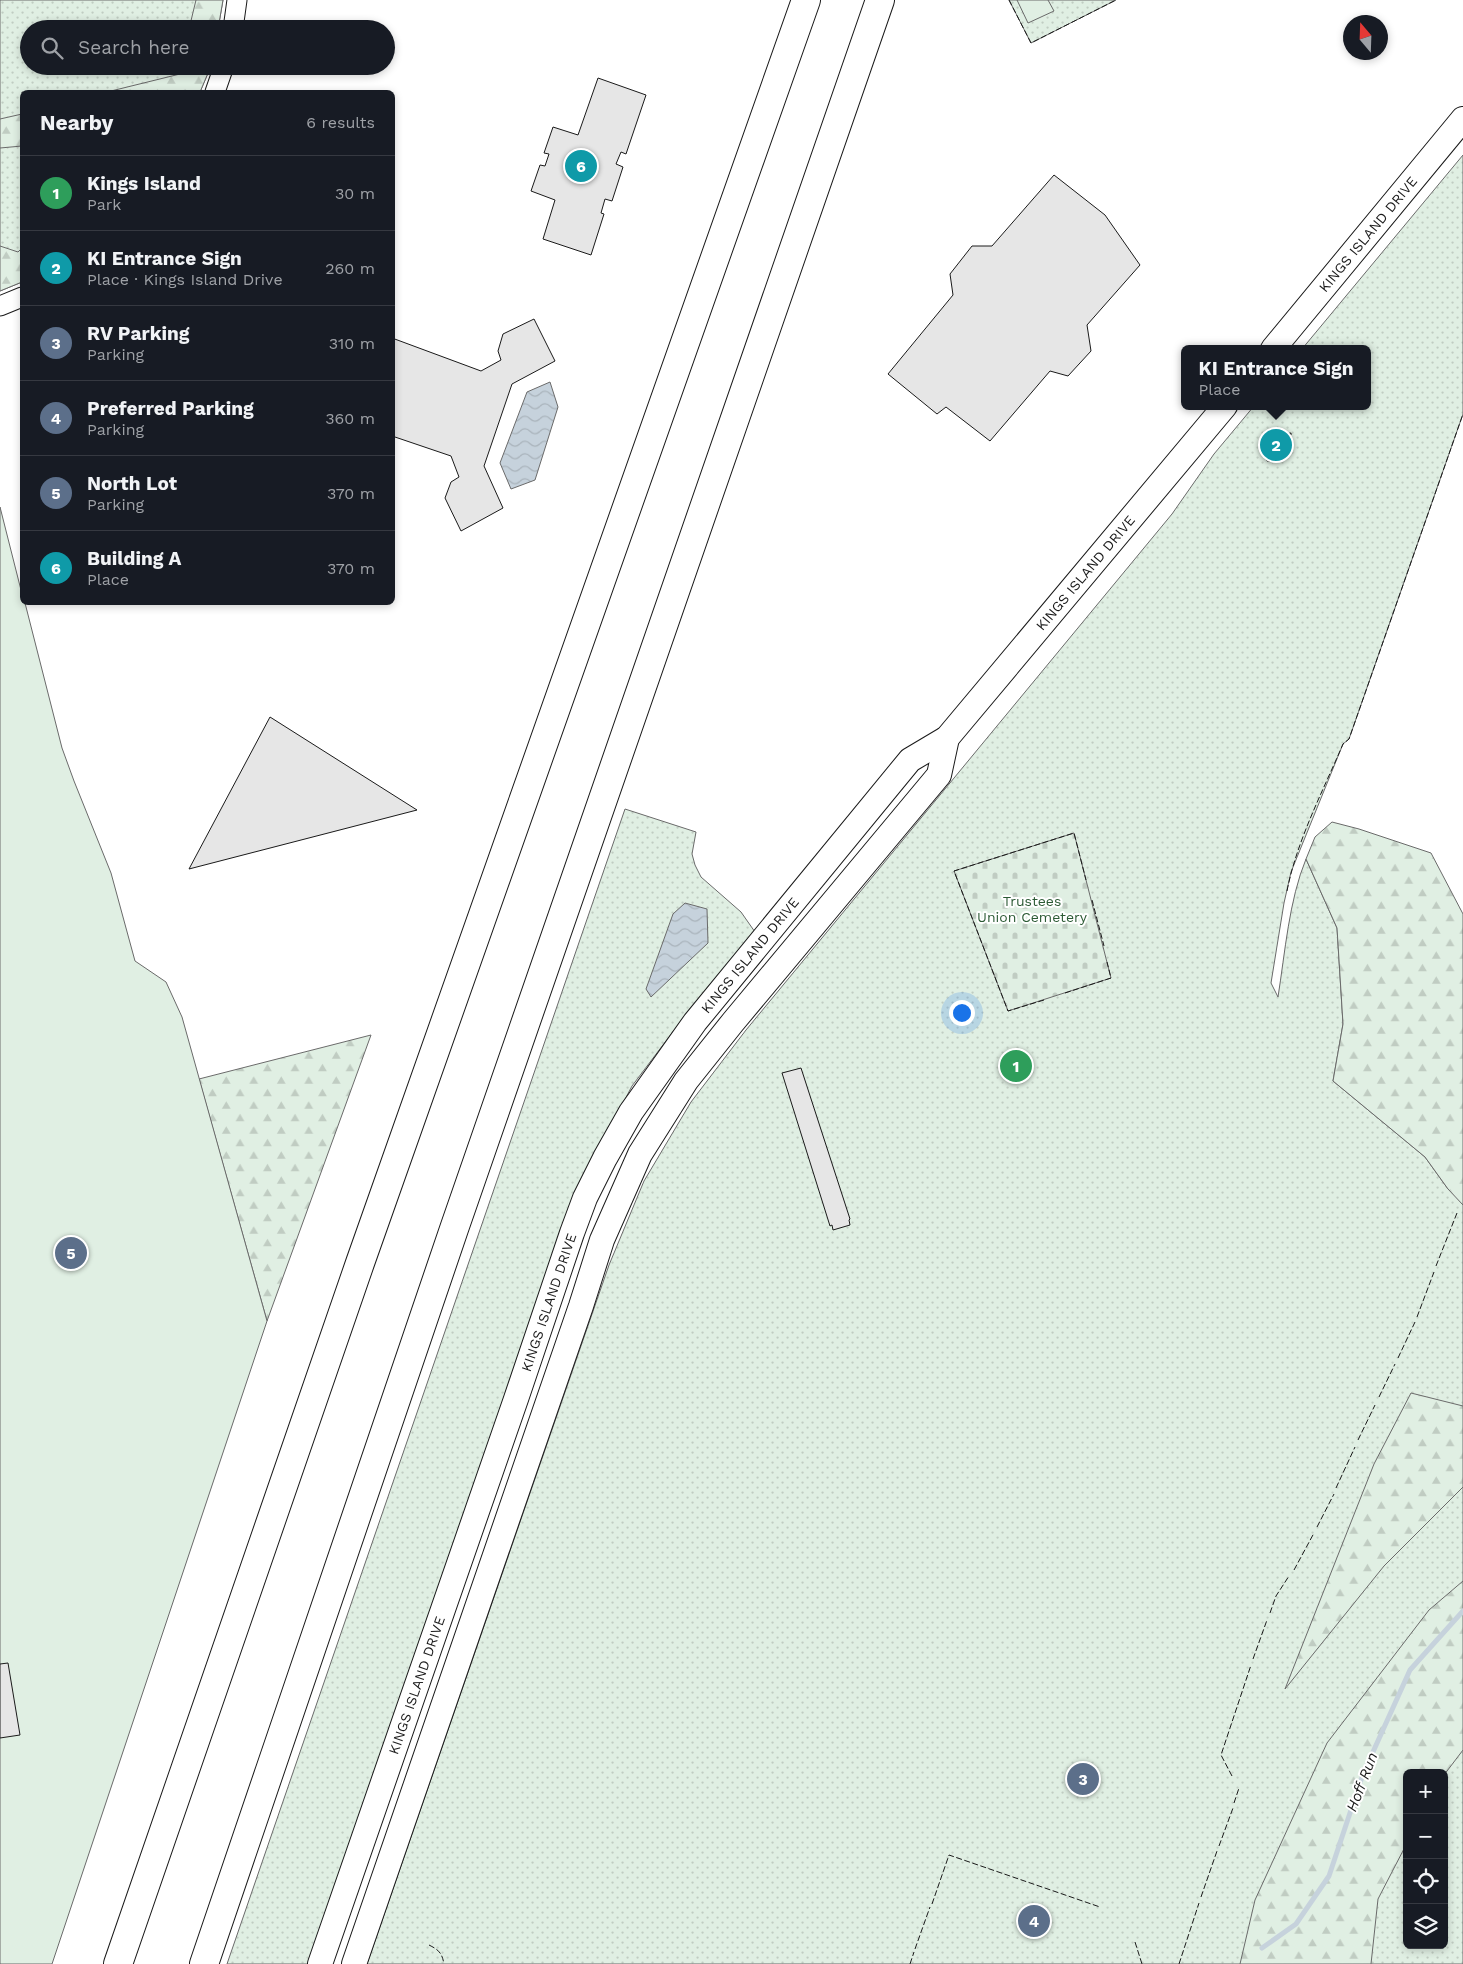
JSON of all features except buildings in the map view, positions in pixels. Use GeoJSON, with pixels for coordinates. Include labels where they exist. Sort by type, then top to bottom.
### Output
{"type":"FeatureCollection","features":[{"type":"Feature","properties":{"kind":"highway"},"geometry":{"type":"LineString","coordinates":[[118,1964],[357,1272],[806,0]]}},
{"type":"Feature","properties":{"kind":"highway"},"geometry":{"type":"LineString","coordinates":[[204,1964],[447,1248],[880,0]]}},
{"type":"Feature","properties":{"kind":"main road","name":"KINGS ISLAND DRIVE"},"geometry":{"type":"LineString","coordinates":[[1276,345],[1463,119]]}},
{"type":"Feature","properties":{"kind":"main road","name":"KINGS ISLAND DRIVE"},"geometry":{"type":"LineString","coordinates":[[320,1964],[516,1399],[565,1251],[585,1198],[631,1112],[695,1022],[759,941],[910,760],[947,738],[1222,410]]}},
{"type":"Feature","properties":{"kind":"main road","name":"KINGS ISLAND DRIVE"},"geometry":{"type":"LineString","coordinates":[[354,1964],[581,1306],[602,1240],[640,1154],[681,1088],[939,775],[947,738]]}},
{"type":"Feature","properties":{"kind":"street"},"geometry":{"type":"LineString","coordinates":[[234,20],[237,0]]}},
{"type":"Feature","properties":{"kind":"street"},"geometry":{"type":"LineString","coordinates":[[216,90],[221,75]]}},
{"type":"Feature","properties":{"kind":"street"},"geometry":{"type":"LineString","coordinates":[[0,306],[20,298]]}},
{"type":"Feature","properties":{"kind":"green space"},"geometry":{"type":"Polygon","coordinates":[[[0,0],[223,0],[220,20],[20,20],[20,75],[207,75],[201,90],[20,90],[20,283],[0,291],[0,0]]]}},
{"type":"Feature","properties":{"kind":"green space"},"geometry":{"type":"Polygon","coordinates":[[[196,0],[223,0],[220,20],[191,20],[196,0]]]}},
{"type":"Feature","properties":{"kind":"green space"},"geometry":{"type":"Polygon","coordinates":[[[1009,0],[1116,0],[1031,43],[1009,0]]]}},
{"type":"Feature","properties":{"kind":"green space"},"geometry":{"type":"Polygon","coordinates":[[[1017,0],[1048,0],[1054,11],[1028,23],[1017,0]]]}},
{"type":"Feature","properties":{"kind":"green space"},"geometry":{"type":"Polygon","coordinates":[[[176,75],[207,75],[201,90],[115,90],[176,75]]]}},
{"type":"Feature","properties":{"kind":"green space"},"geometry":{"type":"Polygon","coordinates":[[[20,114],[20,146],[0,148],[0,119],[20,114]]]}},
{"type":"Feature","properties":{"kind":"green space"},"geometry":{"type":"Polygon","coordinates":[[[1463,155],[1463,414],[1349,739],[1343,744],[1291,872],[1271,983],[1278,997],[1295,892],[1306,859],[1337,928],[1343,1024],[1333,1081],[1425,1157],[1448,1189],[1463,1195],[1463,1964],[367,1964],[609,1265],[644,1181],[691,1102],[746,1030],[1172,514],[1214,454],[1251,410],[1371,410],[1371,345],[1305,345],[1463,155]]]}},
{"type":"Feature","properties":{"kind":"green space"},"geometry":{"type":"Polygon","coordinates":[[[0,246],[18,252],[20,250],[20,283],[0,291],[0,246]]]}},
{"type":"Feature","properties":{"kind":"green space"},"geometry":{"type":"Polygon","coordinates":[[[0,507],[20,586],[20,605],[26,605],[62,748],[111,873],[135,961],[166,982],[182,1017],[267,1321],[52,1964],[0,1964],[0,507]]]}},
{"type":"Feature","properties":{"kind":"green space"},"geometry":{"type":"Polygon","coordinates":[[[625,809],[696,832],[692,854],[701,877],[741,912],[755,932],[675,1029],[632,1086],[595,1156],[309,1964],[227,1964],[625,809]]]}},
{"type":"Feature","properties":{"kind":"green space"},"geometry":{"type":"Polygon","coordinates":[[[1332,822],[1431,853],[1463,914],[1463,1205],[1448,1189],[1425,1157],[1333,1081],[1343,1024],[1337,928],[1306,859],[1315,837],[1332,822]]]}},
{"type":"Feature","properties":{"kind":"green space","name":"Trustees Union Cemetery"},"geometry":{"type":"Polygon","coordinates":[[[1074,833],[1111,978],[1008,1011],[954,871],[1074,833]]]}},
{"type":"Feature","properties":{"kind":"green space"},"geometry":{"type":"Polygon","coordinates":[[[371,1035],[267,1321],[199,1079],[371,1035]]]}},
{"type":"Feature","properties":{"kind":"green space"},"geometry":{"type":"Polygon","coordinates":[[[1411,1393],[1463,1406],[1463,1487],[1384,1566],[1285,1689],[1374,1464],[1411,1393]]]}},
{"type":"Feature","properties":{"kind":"green space"},"geometry":{"type":"Polygon","coordinates":[[[1463,1581],[1463,1750],[1448,1770],[1403,1769],[1403,1851],[1378,1899],[1371,1964],[1240,1964],[1255,1900],[1327,1743],[1429,1610],[1463,1581]]]}},
{"type":"Feature","properties":{"kind":"water"},"geometry":{"type":"Polygon","coordinates":[[[550,382],[558,407],[535,480],[511,489],[500,463],[527,392],[550,382]]]}},
{"type":"Feature","properties":{"kind":"water"},"geometry":{"type":"Polygon","coordinates":[[[685,903],[707,909],[708,943],[651,997],[646,989],[673,914],[685,903]]]}},
{"type":"Feature","properties":{"kind":"waterway","name":"Hoff Run"},"geometry":{"type":"LineString","coordinates":[[1262,1948],[1296,1924],[1329,1876],[1363,1774],[1410,1670],[1463,1611]]}},
{"type":"Feature","properties":{"kind":"fence"},"geometry":{"type":"LineString","coordinates":[[1009,0],[1031,43],[1116,0]]}},
{"type":"Feature","properties":{"kind":"fence"},"geometry":{"type":"LineString","coordinates":[[1287,891],[1297,853],[1311,816],[1343,744],[1349,739],[1463,414]]}},
{"type":"Feature","properties":{"kind":"fence"},"geometry":{"type":"LineString","coordinates":[[1044,1000],[1008,1011],[954,871],[1074,833],[1086,880]]}},
{"type":"Feature","properties":{"kind":"fence"},"geometry":{"type":"LineString","coordinates":[[1092,900],[1104,946]]}},
{"type":"Feature","properties":{"kind":"fence"},"geometry":{"type":"LineString","coordinates":[[1065,993],[1111,978],[1107,962]]}},
{"type":"Feature","properties":{"kind":"fence"},"geometry":{"type":"LineString","coordinates":[[1436,1266],[1457,1213]]}},
{"type":"Feature","properties":{"kind":"fence"},"geometry":{"type":"LineString","coordinates":[[1417,1317],[1434,1272]]}},
{"type":"Feature","properties":{"kind":"fence"},"geometry":{"type":"LineString","coordinates":[[1398,1358],[1415,1322]]}},
{"type":"Feature","properties":{"kind":"fence"},"geometry":{"type":"LineString","coordinates":[[1379,1397],[1395,1364]]}},
{"type":"Feature","properties":{"kind":"fence"},"geometry":{"type":"LineString","coordinates":[[1358,1440],[1375,1405]]}},
{"type":"Feature","properties":{"kind":"fence"},"geometry":{"type":"LineString","coordinates":[[1336,1488],[1355,1447]]}},
{"type":"Feature","properties":{"kind":"fence"},"geometry":{"type":"LineString","coordinates":[[1317,1527],[1334,1494]]}},
{"type":"Feature","properties":{"kind":"fence"},"geometry":{"type":"LineString","coordinates":[[1294,1570],[1314,1533]]}},
{"type":"Feature","properties":{"kind":"fence"},"geometry":{"type":"LineString","coordinates":[[1270,1613],[1276,1596],[1289,1576]]}},
{"type":"Feature","properties":{"kind":"fence"},"geometry":{"type":"LineString","coordinates":[[1253,1659],[1267,1620]]}},
{"type":"Feature","properties":{"kind":"fence"},"geometry":{"type":"LineString","coordinates":[[1232,1776],[1221,1755],[1251,1665]]}},
{"type":"Feature","properties":{"kind":"fence"},"geometry":{"type":"LineString","coordinates":[[1234,1803],[1239,1788]]}},
{"type":"Feature","properties":{"kind":"fence"},"geometry":{"type":"LineString","coordinates":[[1219,1846],[1233,1808]]}},
{"type":"Feature","properties":{"kind":"fence"},"geometry":{"type":"LineString","coordinates":[[1201,1897],[1217,1851]]}},
{"type":"Feature","properties":{"kind":"fence"},"geometry":{"type":"LineString","coordinates":[[932,1904],[949,1855],[1100,1907]]}},
{"type":"Feature","properties":{"kind":"fence"},"geometry":{"type":"LineString","coordinates":[[1179,1964],[1199,1903]]}},
{"type":"Feature","properties":{"kind":"fence"},"geometry":{"type":"LineString","coordinates":[[915,1949],[930,1907]]}},
{"type":"Feature","properties":{"kind":"fence"},"geometry":{"type":"LineString","coordinates":[[1135,1942],[1142,1964]]}},
{"type":"Feature","properties":{"kind":"fence"},"geometry":{"type":"LineString","coordinates":[[429,1945],[440,1952],[444,1964]]}},
{"type":"Feature","properties":{"kind":"fence"},"geometry":{"type":"LineString","coordinates":[[910,1964],[914,1952]]}},
{"type":"Feature","properties":{"kind":"place","name":"Building A"},"geometry":{"type":"Point","coordinates":[581,166]}},
{"type":"Feature","properties":{"kind":"place","name":"KI Entrance Sign"},"geometry":{"type":"Point","coordinates":[1276,445]}},
{"type":"Feature","properties":{"kind":"place","name":"Kings Island"},"geometry":{"type":"Point","coordinates":[1016,1066]}},
{"type":"Feature","properties":{"kind":"place","name":"North Lot"},"geometry":{"type":"Point","coordinates":[71,1253]}},
{"type":"Feature","properties":{"kind":"place","name":"RV Parking"},"geometry":{"type":"Point","coordinates":[1083,1779]}},
{"type":"Feature","properties":{"kind":"place","name":"Preferred Parking"},"geometry":{"type":"Point","coordinates":[1034,1921]}}]}
